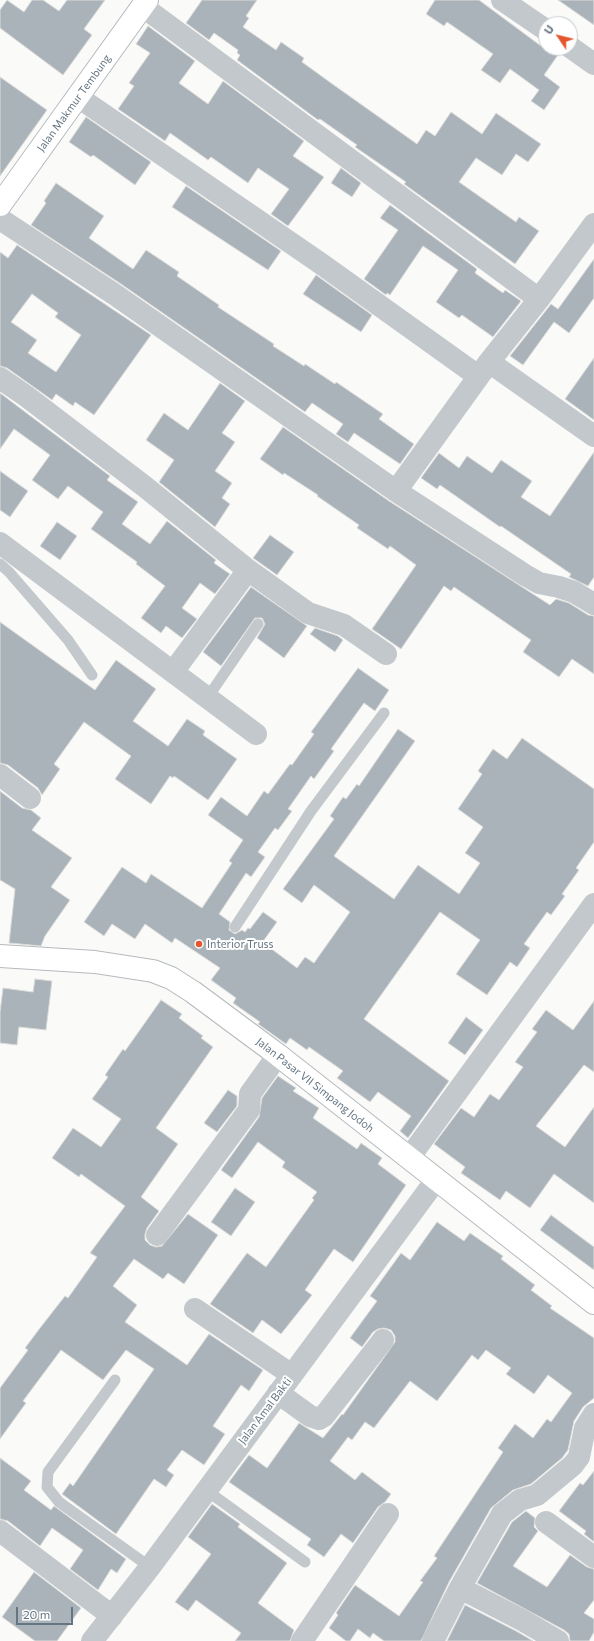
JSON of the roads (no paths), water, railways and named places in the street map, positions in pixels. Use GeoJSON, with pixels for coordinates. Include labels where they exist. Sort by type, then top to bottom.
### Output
{"type":"FeatureCollection","features":[{"type":"Feature","properties":{"kind":"main road","name":"Jalan Makmur Tembung"},"geometry":{"type":"LineString","coordinates":[[0,205],[145,3]]}},
{"type":"Feature","properties":{"kind":"main road","name":"Jalan Pasar VII Simpang Jodoh"},"geometry":{"type":"LineString","coordinates":[[0,956],[95,962],[152,970],[195,988],[436,1180],[591,1294]]}},
{"type":"Feature","properties":{"kind":"street"},"geometry":{"type":"LineString","coordinates":[[502,0],[538,25]]}},
{"type":"Feature","properties":{"kind":"street"},"geometry":{"type":"LineString","coordinates":[[145,3],[539,299]]}},
{"type":"Feature","properties":{"kind":"street"},"geometry":{"type":"LineString","coordinates":[[578,53],[594,64]]}},
{"type":"Feature","properties":{"kind":"street"},"geometry":{"type":"LineString","coordinates":[[78,97],[320,263],[484,369],[594,436]]}},
{"type":"Feature","properties":{"kind":"street"},"geometry":{"type":"LineString","coordinates":[[0,219],[114,294],[396,491],[539,583],[567,590],[594,604]]}},
{"type":"Feature","properties":{"kind":"street"},"geometry":{"type":"LineString","coordinates":[[396,491],[484,369],[539,299],[594,224]]}},
{"type":"Feature","properties":{"kind":"street"},"geometry":{"type":"LineString","coordinates":[[0,378],[26,396],[137,481],[248,570],[308,613],[344,625],[386,654]]}},
{"type":"Feature","properties":{"kind":"street"},"geometry":{"type":"LineString","coordinates":[[0,543],[256,734]]}},
{"type":"Feature","properties":{"kind":"street"},"geometry":{"type":"LineString","coordinates":[[173,672],[248,570]]}},
{"type":"Feature","properties":{"kind":"street"},"geometry":{"type":"LineString","coordinates":[[0,775],[30,798]]}},
{"type":"Feature","properties":{"kind":"street"},"geometry":{"type":"LineString","coordinates":[[409,1158],[594,904]]}},
{"type":"Feature","properties":{"kind":"street"},"geometry":{"type":"LineString","coordinates":[[157,1234],[249,1110],[250,1094],[278,1055]]}},
{"type":"Feature","properties":{"kind":"street","name":"Jalan Amal Bakti"},"geometry":{"type":"LineString","coordinates":[[92,1641],[150,1566],[436,1180]]}},
{"type":"Feature","properties":{"kind":"street"},"geometry":{"type":"LineString","coordinates":[[195,1308],[292,1375]]}},
{"type":"Feature","properties":{"kind":"street"},"geometry":{"type":"LineString","coordinates":[[278,1393],[310,1416],[319,1419],[324,1416],[383,1340]]}},
{"type":"Feature","properties":{"kind":"street"},"geometry":{"type":"LineString","coordinates":[[433,1641],[460,1588],[502,1514],[520,1500],[537,1495],[573,1465],[579,1457],[585,1428],[594,1414]]}},
{"type":"Feature","properties":{"kind":"street"},"geometry":{"type":"LineString","coordinates":[[302,1641],[388,1514]]}},
{"type":"Feature","properties":{"kind":"street"},"geometry":{"type":"LineString","coordinates":[[546,1522],[594,1557]]}},
{"type":"Feature","properties":{"kind":"street"},"geometry":{"type":"LineString","coordinates":[[0,1531],[112,1616]]}},
{"type":"Feature","properties":{"kind":"street"},"geometry":{"type":"LineString","coordinates":[[460,1588],[522,1620],[558,1641]]}},
{"type":"Feature","properties":{"kind":"lane"},"geometry":{"type":"LineString","coordinates":[[0,564],[9,572],[68,640],[92,675]]}},
{"type":"Feature","properties":{"kind":"lane"},"geometry":{"type":"LineString","coordinates":[[208,697],[258,624]]}},
{"type":"Feature","properties":{"kind":"lane"},"geometry":{"type":"LineString","coordinates":[[235,927],[311,811],[384,713]]}},
{"type":"Feature","properties":{"kind":"lane"},"geometry":{"type":"LineString","coordinates":[[114,1380],[48,1472],[46,1482],[49,1491],[59,1502],[150,1566]]}},
{"type":"Feature","properties":{"kind":"lane"},"geometry":{"type":"LineString","coordinates":[[206,1490],[305,1562]]}},
{"type":"Feature","properties":{"kind":"place","name":"Interior Truss"},"geometry":{"type":"Point","coordinates":[199,944]}}]}
